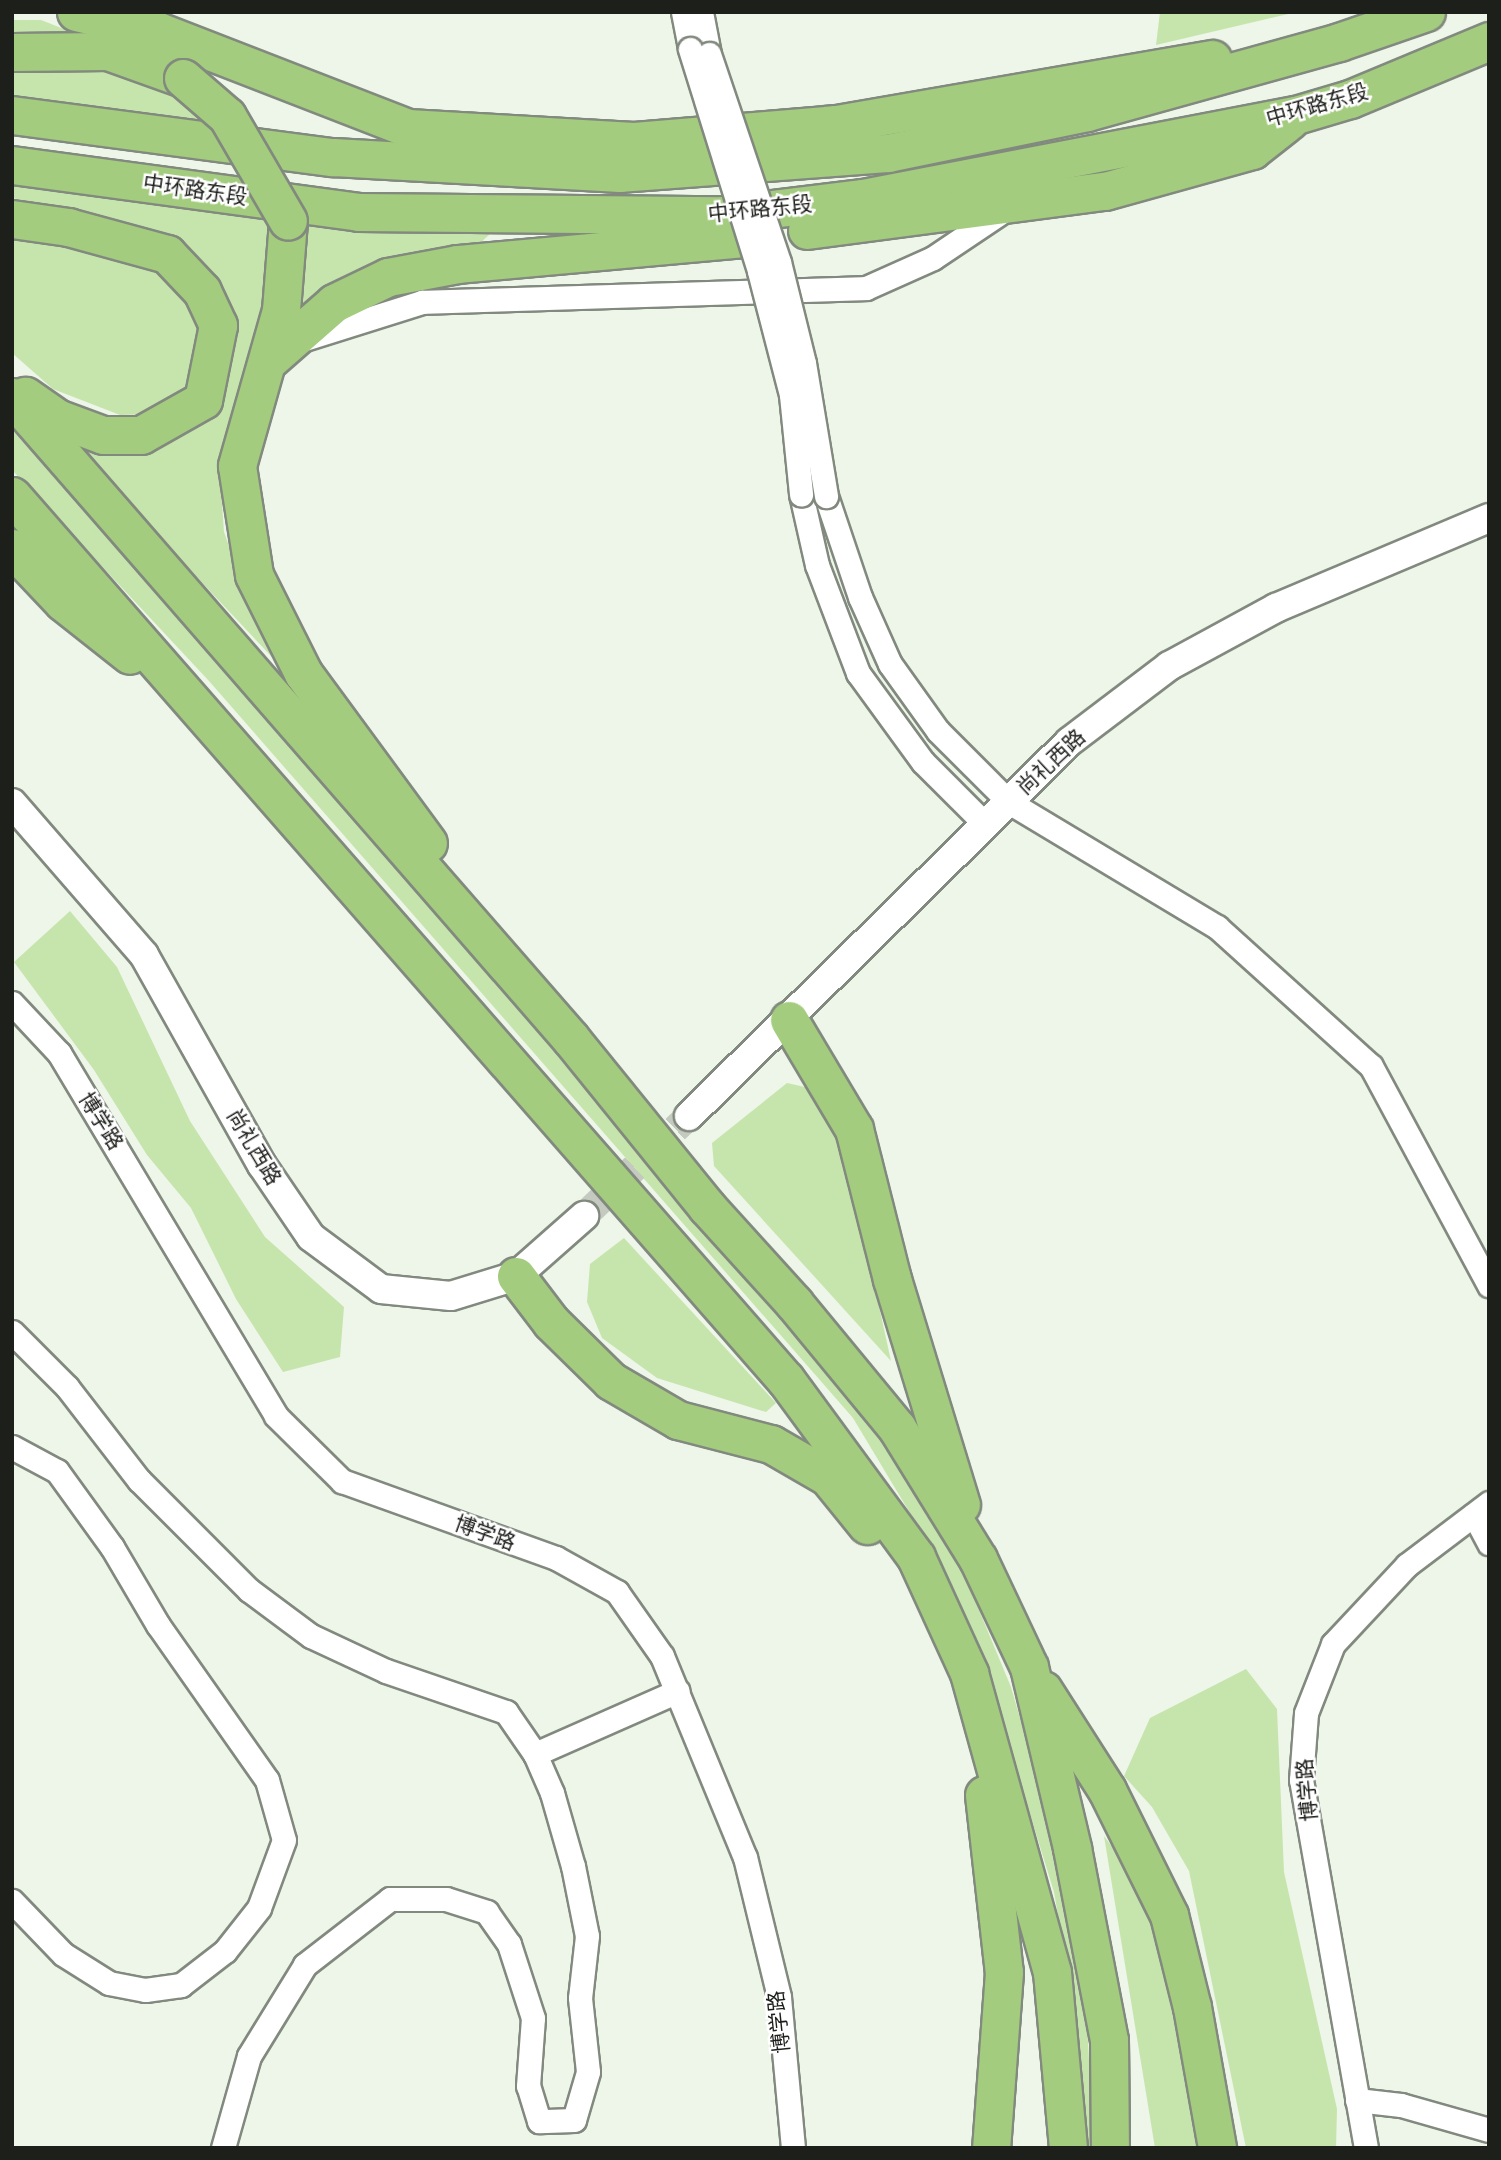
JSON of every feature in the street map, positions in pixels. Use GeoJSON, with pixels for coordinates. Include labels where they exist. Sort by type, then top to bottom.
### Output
{"type":"FeatureCollection","features":[{"type":"Feature","properties":{"kind":"highway"},"geometry":{"type":"LineString","coordinates":[[76,12],[158,30],[408,128],[634,141],[836,124],[1169,64],[1328,45]]}},
{"type":"Feature","properties":{"kind":"highway"},"geometry":{"type":"LineString","coordinates":[[12,116],[333,157],[620,173],[888,153],[1087,112],[1328,45],[1426,12]]}},
{"type":"Feature","properties":{"kind":"highway","name":"中环路东段"},"geometry":{"type":"LineString","coordinates":[[12,165],[358,212],[722,215],[863,198],[1296,115],[1350,99],[1489,41]]}},
{"type":"Feature","properties":{"kind":"highway"},"geometry":{"type":"LineString","coordinates":[[12,52],[108,51],[183,78],[228,116],[288,220],[275,353],[257,386],[237,466],[254,575],[303,673],[571,1040]]}},
{"type":"Feature","properties":{"kind":"highway"},"geometry":{"type":"LineString","coordinates":[[275,353],[334,303],[388,277],[458,264],[739,238],[1011,206],[1105,191],[1252,150],[1296,115]]}},
{"type":"Feature","properties":{"kind":"highway"},"geometry":{"type":"LineString","coordinates":[[12,219],[68,227],[167,254],[202,291],[218,326],[203,400],[141,435],[103,435],[57,418],[12,387]]}},
{"type":"Feature","properties":{"kind":"highway"},"geometry":{"type":"LineString","coordinates":[[12,397],[571,1040],[706,1208],[794,1303],[897,1428],[978,1559],[1029,1667],[1107,1790],[1169,1915],[1192,2007],[1217,2148]]}},
{"type":"Feature","properties":{"kind":"highway"},"geometry":{"type":"LineString","coordinates":[[12,496],[786,1380],[916,1557],[969,1673],[1052,1972],[1068,2148]]}},
{"type":"Feature","properties":{"kind":"highway"},"geometry":{"type":"LineString","coordinates":[[12,548],[63,602],[206,716]]}},
{"type":"Feature","properties":{"kind":"highway"},"geometry":{"type":"LineString","coordinates":[[789,1020],[854,1129],[892,1279],[978,1559]]}},
{"type":"Feature","properties":{"kind":"highway"},"geometry":{"type":"LineString","coordinates":[[516,1276],[551,1322],[611,1381],[678,1420],[771,1444],[828,1477],[947,1624]]}},
{"type":"Feature","properties":{"kind":"highway"},"geometry":{"type":"LineString","coordinates":[[1029,1667],[1072,1848],[1109,2040],[1111,2148]]}},
{"type":"Feature","properties":{"kind":"highway"},"geometry":{"type":"LineString","coordinates":[[969,1673],[1004,1972],[991,2148]]}},
{"type":"Feature","properties":{"kind":"street"},"geometry":{"type":"LineString","coordinates":[[683,12],[779,262],[804,363],[826,496],[860,597],[890,664],[938,731],[1009,802],[1217,928],[1371,1066],[1489,1285]]}},
{"type":"Feature","properties":{"kind":"street"},"geometry":{"type":"LineString","coordinates":[[701,12],[700,52],[791,395],[801,494],[817,565],[858,673],[923,762],[986,825]]}},
{"type":"Feature","properties":{"kind":"street"},"geometry":{"type":"LineString","coordinates":[[275,353],[422,302],[866,288],[933,258],[1011,206]]}},
{"type":"Feature","properties":{"kind":"street","name":"尚礼西路"},"geometry":{"type":"LineString","coordinates":[[689,1116],[1069,742],[1169,666],[1276,608],[1489,518]]}},
{"type":"Feature","properties":{"kind":"street","name":"尚礼西路"},"geometry":{"type":"LineString","coordinates":[[12,803],[144,954],[262,1165],[312,1237],[381,1289],[451,1296],[516,1276],[584,1216]]}},
{"type":"Feature","properties":{"kind":"street","name":"博学路"},"geometry":{"type":"LineString","coordinates":[[12,1003],[59,1053],[276,1416],[342,1481],[556,1559],[617,1592],[662,1656],[745,1857],[779,1997],[793,2148]]}},
{"type":"Feature","properties":{"kind":"street"},"geometry":{"type":"LineString","coordinates":[[12,1332],[66,1387],[139,1479],[249,1590],[311,1636],[386,1671],[506,1712],[535,1754],[569,1854],[587,1936],[580,1998],[588,2072],[574,2120],[539,2121],[528,2085],[533,2018],[509,1944],[487,1912],[446,1899],[390,1899],[304,1965],[249,2056],[223,2148]]}},
{"type":"Feature","properties":{"kind":"street"},"geometry":{"type":"LineString","coordinates":[[12,1447],[57,1471],[112,1547],[158,1625],[267,1780],[284,1840],[259,1908],[225,1951],[181,1985],[145,1990],[109,1983],[63,1954],[12,1902]]}},
{"type":"Feature","properties":{"kind":"street"},"geometry":{"type":"LineString","coordinates":[[1481,1509],[1489,1543]]}},
{"type":"Feature","properties":{"kind":"street","name":"博学路"},"geometry":{"type":"LineString","coordinates":[[1366,2148],[1301,1780],[1306,1713],[1333,1644],[1407,1564],[1481,1509]]}},
{"type":"Feature","properties":{"kind":"street"},"geometry":{"type":"LineString","coordinates":[[535,1754],[678,1691]]}},
{"type":"Feature","properties":{"kind":"street"},"geometry":{"type":"LineString","coordinates":[[1357,2100],[1401,2105],[1489,2130]]}},
{"type":"Feature","properties":{"kind":"green space"},"geometry":{"type":"Polygon","coordinates":[[[1160,12],[1297,12],[1156,45],[1160,12]]]}},
{"type":"Feature","properties":{"kind":"green space"},"geometry":{"type":"Polygon","coordinates":[[[12,20],[41,20],[74,33],[12,38],[12,20]]]}},
{"type":"Feature","properties":{"kind":"green space"},"geometry":{"type":"Polygon","coordinates":[[[113,63],[163,78],[214,124],[12,95],[12,64],[113,63]]]}},
{"type":"Feature","properties":{"kind":"green space"},"geometry":{"type":"Polygon","coordinates":[[[12,178],[268,207],[276,253],[248,368],[219,460],[224,532],[255,620],[290,667],[287,673],[78,451],[116,454],[195,428],[223,398],[234,339],[213,279],[76,211],[12,198],[12,178]]]}},
{"type":"Feature","properties":{"kind":"green space"},"geometry":{"type":"Polygon","coordinates":[[[295,211],[490,234],[477,246],[384,262],[293,309],[295,211]]]}},
{"type":"Feature","properties":{"kind":"green space"},"geometry":{"type":"Polygon","coordinates":[[[12,236],[157,267],[190,296],[205,342],[191,387],[157,414],[120,415],[53,389],[12,353],[12,236]]]}},
{"type":"Feature","properties":{"kind":"green space"},"geometry":{"type":"Polygon","coordinates":[[[12,430],[193,626],[675,1190],[826,1358],[888,1447],[964,1574],[1011,1687],[1064,1871],[1085,1989],[1094,2148],[1082,2148],[1071,1988],[1054,1892],[985,1668],[940,1563],[853,1418],[209,681],[12,470],[12,430]]]}},
{"type":"Feature","properties":{"kind":"green space"},"geometry":{"type":"Polygon","coordinates":[[[70,911],[117,967],[190,1121],[265,1237],[344,1307],[340,1357],[283,1372],[236,1299],[191,1208],[147,1155],[94,1070],[14,962],[70,911]]]}},
{"type":"Feature","properties":{"kind":"green space"},"geometry":{"type":"Polygon","coordinates":[[[787,1083],[809,1088],[841,1134],[891,1361],[714,1166],[712,1143],[787,1083]]]}},
{"type":"Feature","properties":{"kind":"green space"},"geometry":{"type":"Polygon","coordinates":[[[624,1238],[776,1403],[766,1412],[657,1378],[602,1338],[587,1302],[590,1264],[624,1238]]]}},
{"type":"Feature","properties":{"kind":"green space"},"geometry":{"type":"Polygon","coordinates":[[[1246,1669],[1277,1709],[1284,1872],[1337,2109],[1336,2148],[1246,2148],[1189,1871],[1152,1807],[1124,1776],[1150,1718],[1246,1669]]]}},
{"type":"Feature","properties":{"kind":"green space"},"geometry":{"type":"Polygon","coordinates":[[[1104,1836],[1131,1872],[1153,1931],[1204,2148],[1155,2148],[1104,1836]]]}},
{"type":"Feature","properties":{"kind":"tunnel"},"geometry":{"type":"LineString","coordinates":[[584,1216],[689,1116]]}}]}
